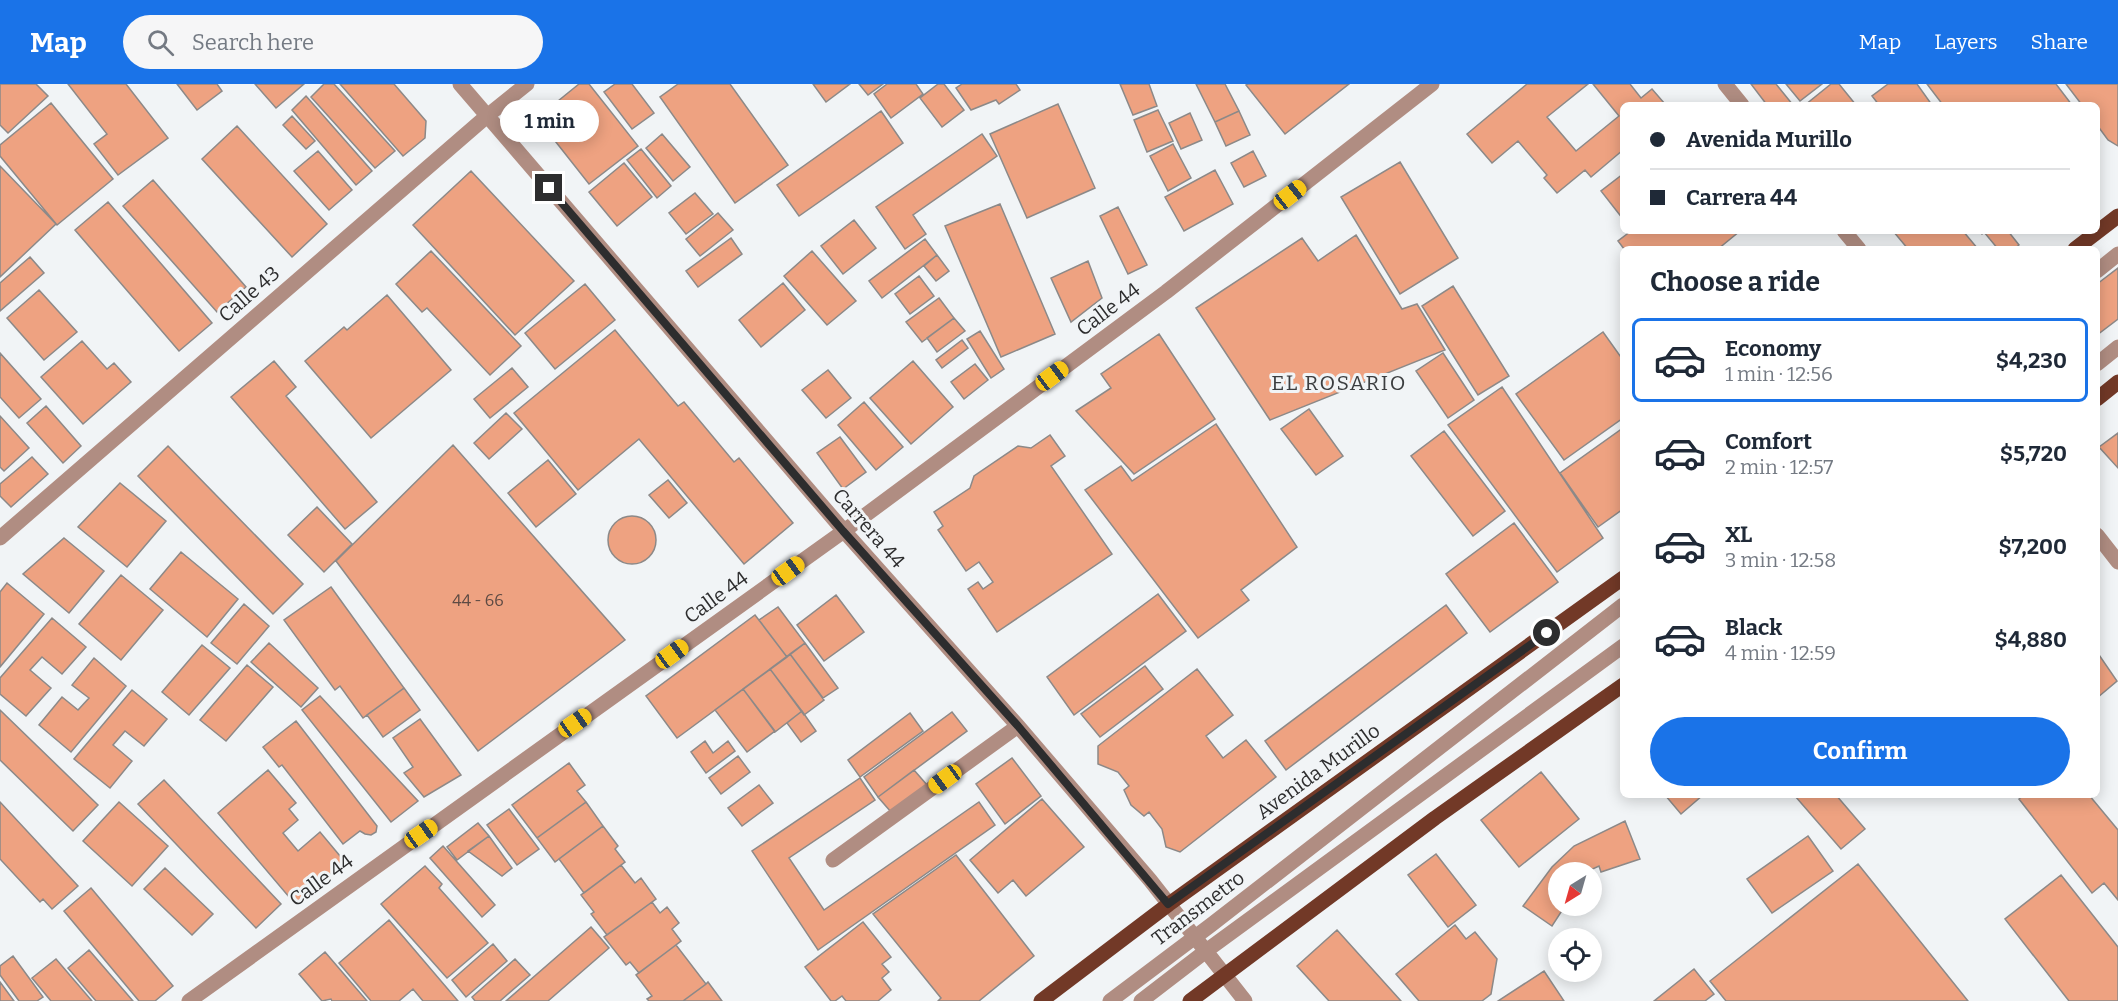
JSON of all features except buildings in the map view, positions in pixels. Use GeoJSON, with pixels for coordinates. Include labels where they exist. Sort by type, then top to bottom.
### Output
{"type":"FeatureCollection","features":[{"type":"Feature","properties":{"kind":"main road"},"geometry":{"type":"LineString","coordinates":[[2100,230],[2118,216]]}},
{"type":"Feature","properties":{"kind":"main road"},"geometry":{"type":"LineString","coordinates":[[2079,246],[2095,234]]}},
{"type":"Feature","properties":{"kind":"main road"},"geometry":{"type":"LineString","coordinates":[[2100,397],[2118,382]]}},
{"type":"Feature","properties":{"kind":"main road","name":"Avenida Murillo"},"geometry":{"type":"LineString","coordinates":[[1041,1001],[1168,904],[1620,580]]}},
{"type":"Feature","properties":{"kind":"main road"},"geometry":{"type":"LineString","coordinates":[[1190,1001],[1435,818],[1620,687]]}},
{"type":"Feature","properties":{"kind":"street","name":"Carrera 44"},"geometry":{"type":"LineString","coordinates":[[460,84],[843,531],[1018,726],[1195,936],[1245,1001]]}},
{"type":"Feature","properties":{"kind":"street","name":"Calle 43"},"geometry":{"type":"LineString","coordinates":[[0,538],[487,116],[527,84]]}},
{"type":"Feature","properties":{"kind":"street","name":"Calle 44"},"geometry":{"type":"LineString","coordinates":[[189,1001],[843,531],[1166,292],[1432,84]]}},
{"type":"Feature","properties":{"kind":"street"},"geometry":{"type":"LineString","coordinates":[[1725,84],[1740,102]]}},
{"type":"Feature","properties":{"kind":"street"},"geometry":{"type":"LineString","coordinates":[[1846,234],[1856,246]]}},
{"type":"Feature","properties":{"kind":"street"},"geometry":{"type":"LineString","coordinates":[[2100,269],[2118,254]]}},
{"type":"Feature","properties":{"kind":"street"},"geometry":{"type":"LineString","coordinates":[[2100,362],[2118,347]]}},
{"type":"Feature","properties":{"kind":"street"},"geometry":{"type":"LineString","coordinates":[[2100,539],[2118,562]]}},
{"type":"Feature","properties":{"kind":"street","name":"Transmetro"},"geometry":{"type":"LineString","coordinates":[[1110,1001],[1620,607]]}},
{"type":"Feature","properties":{"kind":"street","name":"Transmetro"},"geometry":{"type":"LineString","coordinates":[[1141,1001],[1620,648]]}},
{"type":"Feature","properties":{"kind":"street"},"geometry":{"type":"LineString","coordinates":[[833,860],[1018,726]]}},
{"type":"Feature","properties":{"kind":"district","name":"EL ROSARIO"},"geometry":{"type":"Point","coordinates":[1339,383]}},
{"type":"Feature","properties":{"kind":"route"},"geometry":{"type":"LineString","coordinates":[[549,188],[843,531],[1018,726],[1168,904],[1547,633]]}}]}
